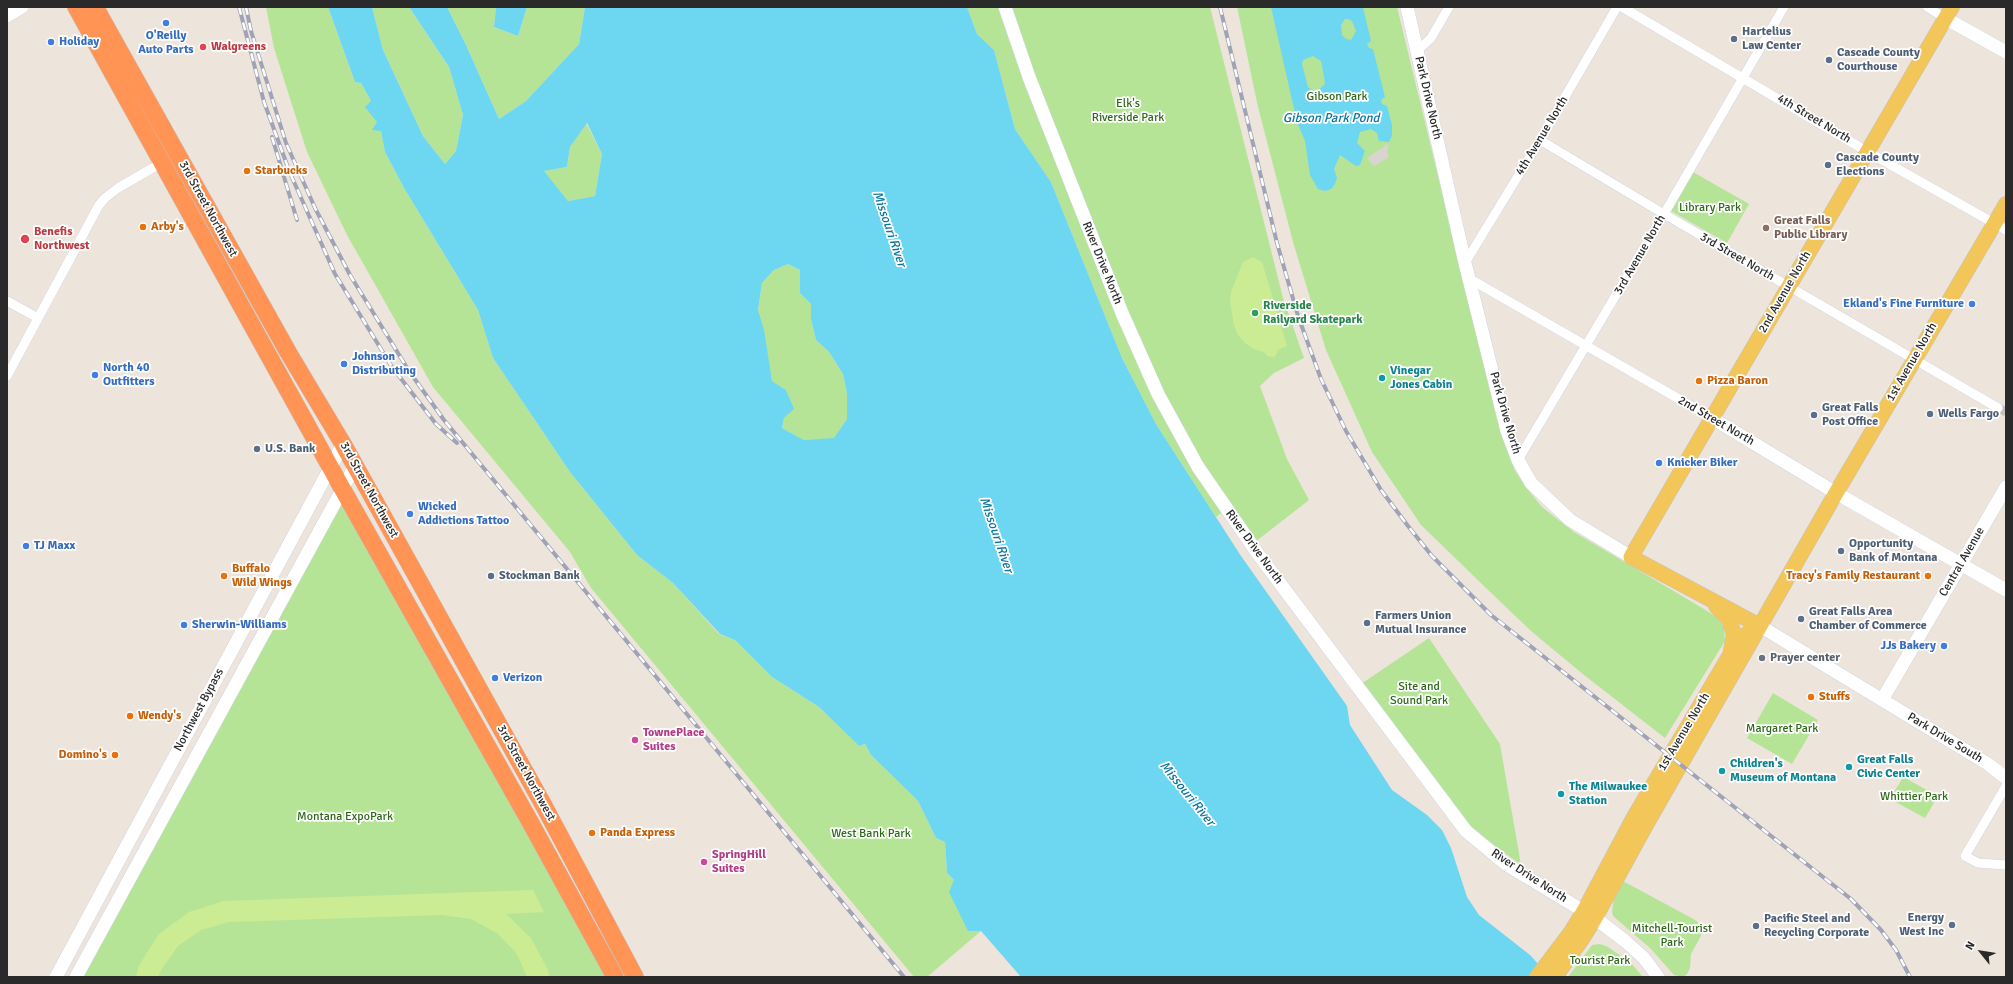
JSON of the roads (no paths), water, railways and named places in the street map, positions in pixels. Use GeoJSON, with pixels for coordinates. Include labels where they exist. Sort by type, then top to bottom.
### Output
{"type":"FeatureCollection","features":[{"type":"Feature","properties":{"kind":"highway","name":"3rd Street Northwest"},"geometry":{"type":"LineString","coordinates":[[76,7],[344,444],[544,806],[635,977]]}},
{"type":"Feature","properties":{"kind":"highway","name":"3rd Street Northwest"},"geometry":{"type":"LineString","coordinates":[[95,7],[170,158],[330,466],[525,813],[615,977]]}},
{"type":"Feature","properties":{"kind":"main road"},"geometry":{"type":"LineString","coordinates":[[7,16],[22,7]]}},
{"type":"Feature","properties":{"kind":"main road","name":"River Drive North"},"geometry":{"type":"LineString","coordinates":[[1006,7],[1029,76],[1122,313],[1158,394],[1198,467],[1258,554],[1466,832],[1507,865],[1589,915],[1634,949],[1644,958],[1658,977]]}},
{"type":"Feature","properties":{"kind":"main road","name":"Park Drive North"},"geometry":{"type":"LineString","coordinates":[[1407,7],[1470,280],[1507,431],[1518,460],[1531,483],[1570,520],[1632,557],[1760,626],[1882,700]]}},
{"type":"Feature","properties":{"kind":"main road"},"geometry":{"type":"LineString","coordinates":[[1949,12],[2006,52]]}},
{"type":"Feature","properties":{"kind":"main road","name":"2nd Avenue North"},"geometry":{"type":"LineString","coordinates":[[1632,557],[1788,286],[1949,12]]}},
{"type":"Feature","properties":{"kind":"main road","name":"1st Avenue North"},"geometry":{"type":"LineString","coordinates":[[1577,936],[1646,825],[1914,359],[2000,227],[2006,204]]}},
{"type":"Feature","properties":{"kind":"main road","name":"2nd Street North"},"geometry":{"type":"LineString","coordinates":[[1712,418],[1836,493],[2006,590]]}},
{"type":"Feature","properties":{"kind":"main road","name":"Northwest Bypass"},"geometry":{"type":"LineString","coordinates":[[56,977],[330,466],[344,444]]}},
{"type":"Feature","properties":{"kind":"main road","name":"Northwest Bypass"},"geometry":{"type":"LineString","coordinates":[[76,977],[355,466]]}},
{"type":"Feature","properties":{"kind":"main road","name":"Central Avenue"},"geometry":{"type":"LineString","coordinates":[[1882,700],[2006,487]]}},
{"type":"Feature","properties":{"kind":"main road"},"geometry":{"type":"LineString","coordinates":[[1708,598],[1729,620],[1732,628],[1734,635],[1729,656]]}},
{"type":"Feature","properties":{"kind":"main road","name":"1st Avenue North"},"geometry":{"type":"LineString","coordinates":[[1589,915],[1634,816],[1740,638],[1760,626]]}},
{"type":"Feature","properties":{"kind":"main road","name":"Park Drive South"},"geometry":{"type":"LineString","coordinates":[[1882,700],[1988,764],[2006,778]]}},
{"type":"Feature","properties":{"kind":"main road"},"geometry":{"type":"LineString","coordinates":[[1988,764],[2006,764]]}},
{"type":"Feature","properties":{"kind":"main road"},"geometry":{"type":"LineString","coordinates":[[1537,977],[1577,936]]}},
{"type":"Feature","properties":{"kind":"main road"},"geometry":{"type":"LineString","coordinates":[[1555,977],[1577,936]]}},
{"type":"Feature","properties":{"kind":"street"},"geometry":{"type":"LineString","coordinates":[[1417,51],[1431,38],[1449,7]]}},
{"type":"Feature","properties":{"kind":"street","name":"4th Avenue North"},"geometry":{"type":"LineString","coordinates":[[1466,263],[1540,140],[1617,7]]}},
{"type":"Feature","properties":{"kind":"street","name":"4th Street North"},"geometry":{"type":"LineString","coordinates":[[1622,7],[1868,152],[2000,227]]}},
{"type":"Feature","properties":{"kind":"street","name":"3rd Avenue North"},"geometry":{"type":"LineString","coordinates":[[1518,460],[1587,346],[1784,7]]}},
{"type":"Feature","properties":{"kind":"street"},"geometry":{"type":"LineString","coordinates":[[1927,7],[1949,12]]}},
{"type":"Feature","properties":{"kind":"street","name":"3rd Street North"},"geometry":{"type":"LineString","coordinates":[[1540,140],[1664,214],[1998,408]]}},
{"type":"Feature","properties":{"kind":"street"},"geometry":{"type":"LineString","coordinates":[[7,376],[99,205],[105,198],[118,188],[170,158]]}},
{"type":"Feature","properties":{"kind":"street","name":"2nd Street North"},"geometry":{"type":"LineString","coordinates":[[1470,280],[1712,418]]}},
{"type":"Feature","properties":{"kind":"street"},"geometry":{"type":"LineString","coordinates":[[7,301],[38,318]]}},
{"type":"Feature","properties":{"kind":"street"},"geometry":{"type":"LineString","coordinates":[[2006,786],[1965,856],[1978,863],[2006,865]]}},
{"type":"Feature","properties":{"kind":"water","name":"Missouri River"},"geometry":{"type":"Polygon","coordinates":[[[328,7],[372,7],[383,50],[423,136],[445,164],[456,151],[463,115],[449,67],[409,7],[447,7],[466,45],[499,119],[526,101],[579,44],[585,7],[967,7],[977,34],[994,50],[1015,129],[1051,182],[1122,358],[1156,424],[1241,556],[1347,706],[1350,725],[1392,790],[1427,815],[1442,830],[1451,848],[1467,897],[1479,915],[1530,955],[1550,977],[1021,977],[981,931],[968,931],[949,892],[954,880],[947,873],[945,842],[936,838],[918,801],[871,755],[865,744],[859,746],[819,707],[772,677],[735,640],[720,634],[673,583],[637,555],[570,472],[493,358],[478,310],[404,188],[385,152],[381,131],[372,130],[377,122],[365,107],[371,101],[361,83],[355,82],[328,7]],[[587,123],[570,147],[567,167],[544,171],[568,201],[595,196],[602,154],[587,123]],[[788,264],[774,270],[762,283],[758,310],[764,330],[772,381],[786,390],[794,409],[784,418],[782,428],[804,440],[834,438],[847,419],[847,394],[843,374],[829,352],[816,340],[811,319],[811,304],[800,293],[800,270],[788,264]]]}},
{"type":"Feature","properties":{"kind":"water"},"geometry":{"type":"Polygon","coordinates":[[[496,7],[527,7],[518,36],[494,27],[496,7]]]}},
{"type":"Feature","properties":{"kind":"water","name":"Gibson Park Pond"},"geometry":{"type":"Polygon","coordinates":[[[1271,7],[1363,7],[1371,41],[1367,44],[1369,48],[1373,49],[1385,97],[1381,100],[1382,104],[1387,106],[1392,125],[1392,136],[1389,142],[1379,141],[1377,133],[1371,129],[1360,132],[1357,143],[1365,151],[1360,165],[1356,166],[1340,155],[1334,169],[1337,178],[1335,184],[1331,189],[1325,191],[1318,189],[1310,175],[1305,141],[1297,122],[1271,7]],[[1345,19],[1341,25],[1342,35],[1346,39],[1351,40],[1356,31],[1352,21],[1345,19]],[[1313,56],[1303,60],[1302,64],[1308,87],[1317,91],[1325,84],[1321,61],[1313,56]]]}},
{"type":"Feature","properties":{"kind":"tunnel"},"geometry":{"type":"LineString","coordinates":[[1998,408],[2006,412]]}},
{"type":"Feature","properties":{"kind":"railway"},"geometry":{"type":"LineString","coordinates":[[239,7],[264,102],[290,173],[335,274],[392,367],[436,424],[457,443]]}},
{"type":"Feature","properties":{"kind":"railway"},"geometry":{"type":"LineString","coordinates":[[246,7],[251,31],[286,143],[315,208],[350,275],[409,371],[444,420],[904,977]]}},
{"type":"Feature","properties":{"kind":"railway"},"geometry":{"type":"LineString","coordinates":[[1220,7],[1277,243],[1298,316],[1321,379],[1346,431],[1381,490],[1432,556],[1491,615],[1851,899],[1881,930],[1896,950],[1910,977]]}},
{"type":"Feature","properties":{"kind":"railway"},"geometry":{"type":"LineString","coordinates":[[272,137],[297,220]]}},
{"type":"Feature","properties":{"kind":"place","name":"O'Reilly Auto Parts"},"geometry":{"type":"Point","coordinates":[166,23]}},
{"type":"Feature","properties":{"kind":"place","name":"Hartelius Law Center"},"geometry":{"type":"Point","coordinates":[1734,39]}},
{"type":"Feature","properties":{"kind":"place","name":"Holiday"},"geometry":{"type":"Point","coordinates":[51,42]}},
{"type":"Feature","properties":{"kind":"place","name":"Walgreens"},"geometry":{"type":"Point","coordinates":[203,47]}},
{"type":"Feature","properties":{"kind":"place","name":"Cascade County Courthouse"},"geometry":{"type":"Point","coordinates":[1829,60]}},
{"type":"Feature","properties":{"kind":"place","name":"Cascade County Elections"},"geometry":{"type":"Point","coordinates":[1828,165]}},
{"type":"Feature","properties":{"kind":"place","name":"Starbucks"},"geometry":{"type":"Point","coordinates":[247,171]}},
{"type":"Feature","properties":{"kind":"place","name":"Arby's"},"geometry":{"type":"Point","coordinates":[143,227]}},
{"type":"Feature","properties":{"kind":"place","name":"Great Falls Public Library"},"geometry":{"type":"Point","coordinates":[1766,228]}},
{"type":"Feature","properties":{"kind":"place","name":"Benefis Northwest"},"geometry":{"type":"Point","coordinates":[25,239]}},
{"type":"Feature","properties":{"kind":"place","name":"Ekland's Fine Furniture"},"geometry":{"type":"Point","coordinates":[1972,304]}},
{"type":"Feature","properties":{"kind":"place","name":"Riverside Railyard Skatepark"},"geometry":{"type":"Point","coordinates":[1255,313]}},
{"type":"Feature","properties":{"kind":"place","name":"Johnson Distributing"},"geometry":{"type":"Point","coordinates":[344,364]}},
{"type":"Feature","properties":{"kind":"place","name":"North 40 Outfitters"},"geometry":{"type":"Point","coordinates":[95,375]}},
{"type":"Feature","properties":{"kind":"place","name":"Vinegar Jones Cabin"},"geometry":{"type":"Point","coordinates":[1382,378]}},
{"type":"Feature","properties":{"kind":"place","name":"Pizza Baron"},"geometry":{"type":"Point","coordinates":[1699,381]}},
{"type":"Feature","properties":{"kind":"place","name":"Wells Fargo"},"geometry":{"type":"Point","coordinates":[1930,414]}},
{"type":"Feature","properties":{"kind":"place","name":"Great Falls Post Office"},"geometry":{"type":"Point","coordinates":[1814,415]}},
{"type":"Feature","properties":{"kind":"place","name":"U.S. Bank"},"geometry":{"type":"Point","coordinates":[257,449]}},
{"type":"Feature","properties":{"kind":"place","name":"Knicker Biker"},"geometry":{"type":"Point","coordinates":[1659,463]}},
{"type":"Feature","properties":{"kind":"place","name":"Wicked Addictions Tattoo"},"geometry":{"type":"Point","coordinates":[410,514]}},
{"type":"Feature","properties":{"kind":"place","name":"TJ Maxx"},"geometry":{"type":"Point","coordinates":[26,546]}},
{"type":"Feature","properties":{"kind":"place","name":"Opportunity Bank of Montana"},"geometry":{"type":"Point","coordinates":[1841,551]}},
{"type":"Feature","properties":{"kind":"place","name":"Buffalo Wild Wings"},"geometry":{"type":"Point","coordinates":[224,576]}},
{"type":"Feature","properties":{"kind":"place","name":"Stockman Bank"},"geometry":{"type":"Point","coordinates":[491,576]}},
{"type":"Feature","properties":{"kind":"place","name":"Tracy's Family Restaurant"},"geometry":{"type":"Point","coordinates":[1928,576]}},
{"type":"Feature","properties":{"kind":"place","name":"Great Falls Area Chamber of Commerce"},"geometry":{"type":"Point","coordinates":[1801,619]}},
{"type":"Feature","properties":{"kind":"place","name":"Farmers Union Mutual Insurance"},"geometry":{"type":"Point","coordinates":[1367,623]}},
{"type":"Feature","properties":{"kind":"place","name":"Sherwin-Williams"},"geometry":{"type":"Point","coordinates":[184,625]}},
{"type":"Feature","properties":{"kind":"place","name":"JJs Bakery"},"geometry":{"type":"Point","coordinates":[1944,646]}},
{"type":"Feature","properties":{"kind":"place","name":"Prayer center"},"geometry":{"type":"Point","coordinates":[1762,658]}},
{"type":"Feature","properties":{"kind":"place","name":"Verizon"},"geometry":{"type":"Point","coordinates":[495,678]}},
{"type":"Feature","properties":{"kind":"place","name":"Stuffs"},"geometry":{"type":"Point","coordinates":[1811,697]}},
{"type":"Feature","properties":{"kind":"place","name":"Wendy's"},"geometry":{"type":"Point","coordinates":[130,716]}},
{"type":"Feature","properties":{"kind":"place","name":"TownePlace Suites"},"geometry":{"type":"Point","coordinates":[635,740]}},
{"type":"Feature","properties":{"kind":"place","name":"Domino's"},"geometry":{"type":"Point","coordinates":[115,755]}},
{"type":"Feature","properties":{"kind":"place","name":"Great Falls Civic Center"},"geometry":{"type":"Point","coordinates":[1849,767]}},
{"type":"Feature","properties":{"kind":"place","name":"Children's Museum of Montana"},"geometry":{"type":"Point","coordinates":[1722,771]}},
{"type":"Feature","properties":{"kind":"place","name":"The Milwaukee Station"},"geometry":{"type":"Point","coordinates":[1561,794]}},
{"type":"Feature","properties":{"kind":"place","name":"Panda Express"},"geometry":{"type":"Point","coordinates":[592,833]}},
{"type":"Feature","properties":{"kind":"place","name":"SpringHill Suites"},"geometry":{"type":"Point","coordinates":[704,862]}},
{"type":"Feature","properties":{"kind":"place","name":"Energy West Inc"},"geometry":{"type":"Point","coordinates":[1952,925]}},
{"type":"Feature","properties":{"kind":"place","name":"Pacific Steel and Recycling Corporate"},"geometry":{"type":"Point","coordinates":[1756,926]}},
{"type":"Feature","properties":{"kind":"park label","name":"Gibson Park"},"geometry":{"type":"Point","coordinates":[1337,97]}},
{"type":"Feature","properties":{"kind":"park label","name":"Elk's Riverside Park"},"geometry":{"type":"Point","coordinates":[1128,111]}},
{"type":"Feature","properties":{"kind":"park label","name":"Library Park"},"geometry":{"type":"Point","coordinates":[1710,208]}},
{"type":"Feature","properties":{"kind":"park label","name":"Site and Sound Park"},"geometry":{"type":"Point","coordinates":[1419,694]}},
{"type":"Feature","properties":{"kind":"park label","name":"Margaret Park"},"geometry":{"type":"Point","coordinates":[1782,729]}},
{"type":"Feature","properties":{"kind":"park label","name":"Whittier Park"},"geometry":{"type":"Point","coordinates":[1914,797]}},
{"type":"Feature","properties":{"kind":"park label","name":"Montana ExpoPark"},"geometry":{"type":"Point","coordinates":[345,817]}},
{"type":"Feature","properties":{"kind":"park label","name":"West Bank Park"},"geometry":{"type":"Point","coordinates":[871,834]}},
{"type":"Feature","properties":{"kind":"park label","name":"Mitchell-Tourist Park"},"geometry":{"type":"Point","coordinates":[1672,936]}},
{"type":"Feature","properties":{"kind":"park label","name":"Tourist Park"},"geometry":{"type":"Point","coordinates":[1600,961]}}]}
